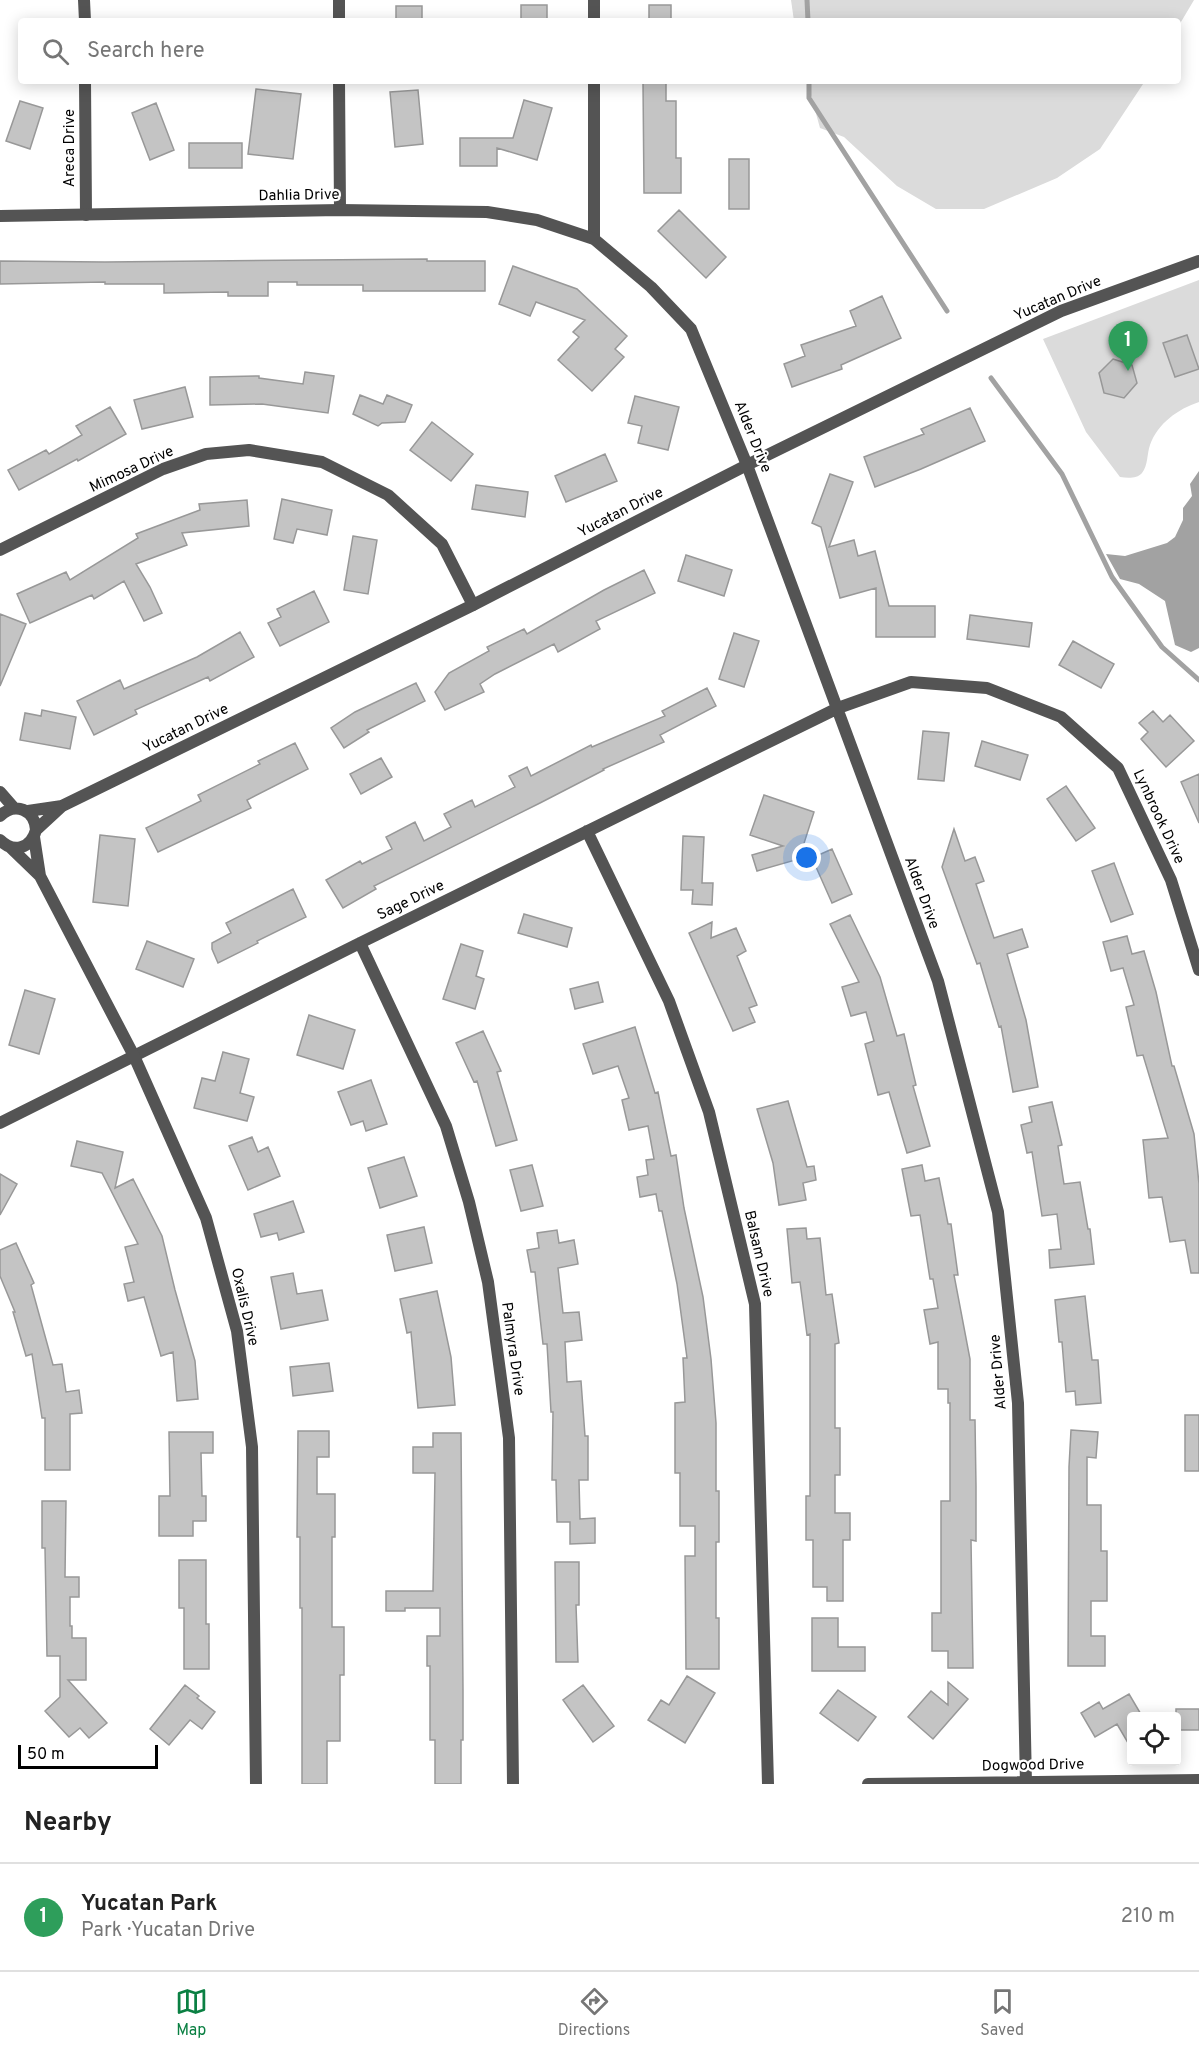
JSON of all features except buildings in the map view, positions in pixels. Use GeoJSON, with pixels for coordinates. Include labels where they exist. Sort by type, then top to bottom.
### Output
{"type":"FeatureCollection","features":[{"type":"Feature","properties":{"kind":"street"},"geometry":{"type":"LineString","coordinates":[[84,0],[85,18]]}},
{"type":"Feature","properties":{"kind":"street"},"geometry":{"type":"LineString","coordinates":[[339,0],[339,18]]}},
{"type":"Feature","properties":{"kind":"street"},"geometry":{"type":"LineString","coordinates":[[594,0],[594,18]]}},
{"type":"Feature","properties":{"kind":"street","name":"Areca Drive"},"geometry":{"type":"LineString","coordinates":[[85,84],[86,215]]}},
{"type":"Feature","properties":{"kind":"street"},"geometry":{"type":"LineString","coordinates":[[339,84],[340,210]]}},
{"type":"Feature","properties":{"kind":"street"},"geometry":{"type":"LineString","coordinates":[[594,84],[594,239]]}},
{"type":"Feature","properties":{"kind":"street","name":"Dahlia Drive"},"geometry":{"type":"LineString","coordinates":[[0,216],[340,210],[487,212],[537,220],[594,239]]}},
{"type":"Feature","properties":{"kind":"street","name":"Alder Drive"},"geometry":{"type":"LineString","coordinates":[[594,239],[651,287],[691,329],[747,465],[938,981],[998,1212],[1018,1403],[1026,1782]]}},
{"type":"Feature","properties":{"kind":"street","name":"Yucatan Drive"},"geometry":{"type":"LineString","coordinates":[[28,811],[62,806],[473,605],[747,465],[1061,311],[1199,261]]}},
{"type":"Feature","properties":{"kind":"street","name":"Mimosa Drive"},"geometry":{"type":"LineString","coordinates":[[0,550],[164,469],[206,454],[249,450],[322,462],[388,495],[442,544],[473,605]]}},
{"type":"Feature","properties":{"kind":"street","name":"Lynbrook Drive"},"geometry":{"type":"LineString","coordinates":[[838,708],[911,682],[987,688],[1060,717],[1118,768],[1171,880],[1199,970]]}},
{"type":"Feature","properties":{"kind":"street","name":"Sage Drive"},"geometry":{"type":"LineString","coordinates":[[0,1123],[838,708]]}},
{"type":"Feature","properties":{"kind":"street"},"geometry":{"type":"LineString","coordinates":[[0,792],[14,807],[28,811]]}},
{"type":"Feature","properties":{"kind":"street","name":"Yucatan Drive"},"geometry":{"type":"LineString","coordinates":[[4,844],[25,847],[35,833],[62,806]]}},
{"type":"Feature","properties":{"kind":"street"},"geometry":{"type":"LineString","coordinates":[[0,816],[14,807]]}},
{"type":"Feature","properties":{"kind":"street","name":"Oxalis Drive"},"geometry":{"type":"LineString","coordinates":[[28,811],[36,823],[40,876]]}},
{"type":"Feature","properties":{"kind":"street","name":"Balsam Drive"},"geometry":{"type":"LineString","coordinates":[[587,831],[669,1001],[705,1101],[754,1304],[768,1784]]}},
{"type":"Feature","properties":{"kind":"street","name":"Oxalis Drive"},"geometry":{"type":"LineString","coordinates":[[4,844],[40,876],[134,1056],[206,1218],[237,1331],[252,1448],[256,1784]]}},
{"type":"Feature","properties":{"kind":"street","name":"Palmyra Drive"},"geometry":{"type":"LineString","coordinates":[[360,943],[446,1126],[469,1202],[488,1282],[509,1438],[513,1784]]}},
{"type":"Feature","properties":{"kind":"street","name":"Dogwood Drive"},"geometry":{"type":"LineString","coordinates":[[868,1784],[1199,1780]]}},
{"type":"Feature","properties":{"kind":"shaded area"},"geometry":{"type":"Polygon","coordinates":[[[791,0],[1194,0],[1181,22],[1181,18],[794,18],[791,0]]]}},
{"type":"Feature","properties":{"kind":"shaded area"},"geometry":{"type":"Polygon","coordinates":[[[808,84],[1143,84],[1100,149],[1057,178],[984,209],[936,209],[897,186],[844,137],[820,128],[808,84]]]}},
{"type":"Feature","properties":{"kind":"shaded area"},"geometry":{"type":"Polygon","coordinates":[[[1199,280],[1199,402],[1176,413],[1158,430],[1150,445],[1145,467],[1140,475],[1129,478],[1120,477],[1086,432],[1043,339],[1199,280]]]}},
{"type":"Feature","properties":{"kind":"shaded area"},"geometry":{"type":"Polygon","coordinates":[[[1199,471],[1199,648],[1191,652],[1175,645],[1165,601],[1139,584],[1120,579],[1106,554],[1125,556],[1167,543],[1175,537],[1183,520],[1183,508],[1192,496],[1190,484],[1199,471]]]}},
{"type":"Feature","properties":{"kind":"waterway"},"geometry":{"type":"LineString","coordinates":[[807,0],[808,18]]}},
{"type":"Feature","properties":{"kind":"waterway"},"geometry":{"type":"LineString","coordinates":[[809,84],[809,98],[947,311]]}},
{"type":"Feature","properties":{"kind":"waterway"},"geometry":{"type":"LineString","coordinates":[[991,378],[1062,474],[1112,577],[1162,647],[1199,680]]}},
{"type":"Feature","properties":{"kind":"place","name":"Yucatan Park"},"geometry":{"type":"Point","coordinates":[1128,371]}}]}
